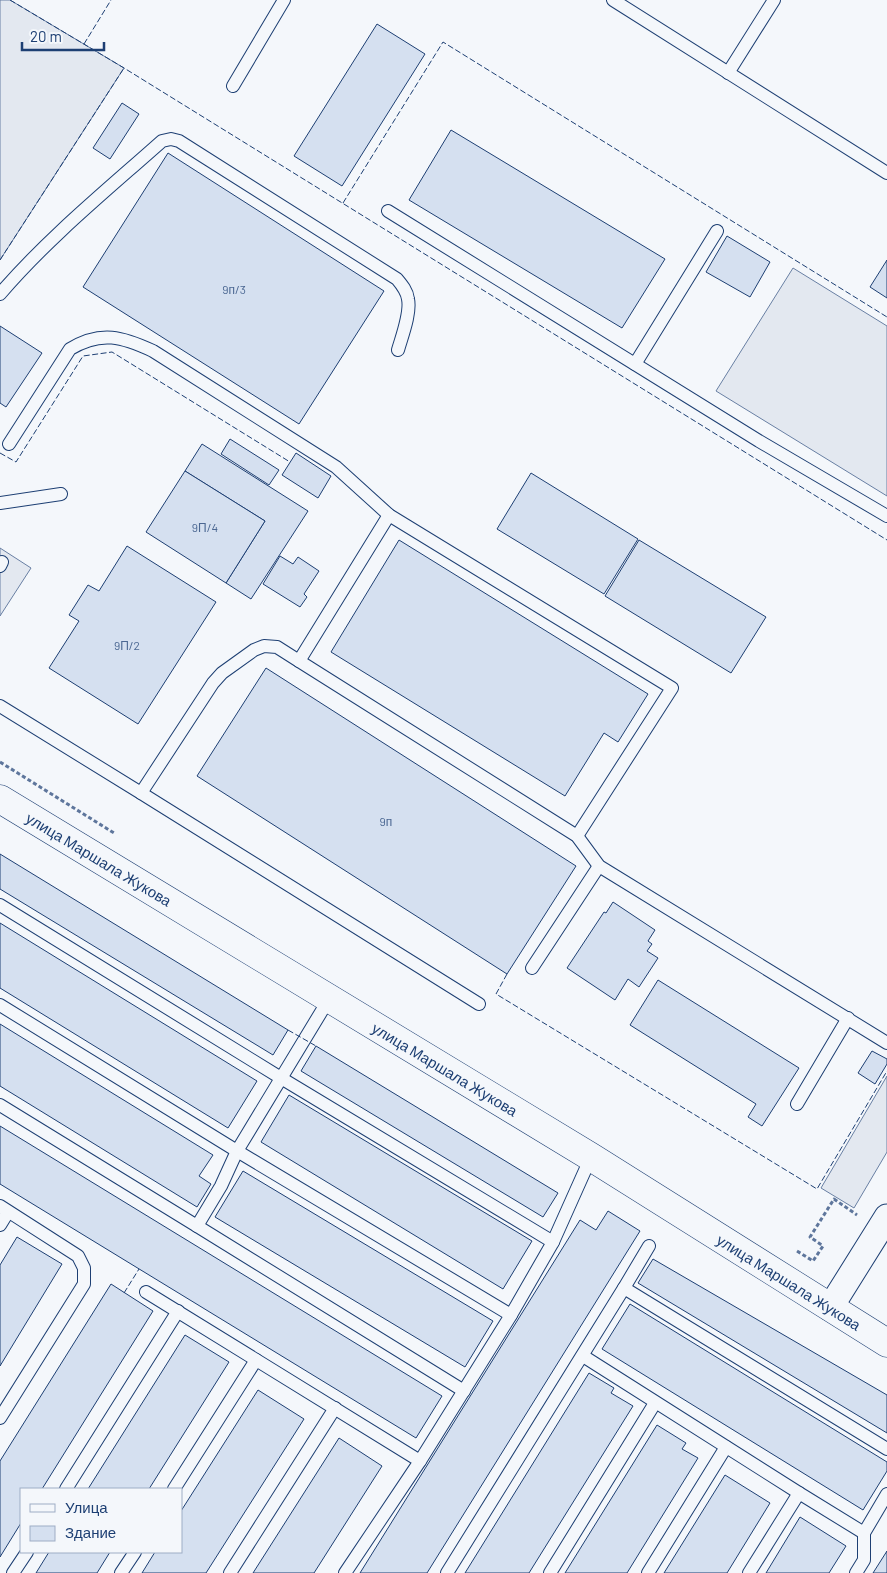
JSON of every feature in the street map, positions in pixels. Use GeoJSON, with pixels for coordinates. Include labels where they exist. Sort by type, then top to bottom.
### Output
{"type":"FeatureCollection","features":[{"type":"Feature","properties":{"kind":"main road","name":"улица Маршала Жукова"},"geometry":{"type":"LineString","coordinates":[[0,799],[591,1157],[887,1343]]}},
{"type":"Feature","properties":{"kind":"street"},"geometry":{"type":"LineString","coordinates":[[830,1308],[883,1223]]}},
{"type":"Feature","properties":{"kind":"lane"},"geometry":{"type":"LineString","coordinates":[[233,86],[284,0]]}},
{"type":"Feature","properties":{"kind":"lane"},"geometry":{"type":"LineString","coordinates":[[613,0],[633,5],[728,73],[887,173]]}},
{"type":"Feature","properties":{"kind":"lane"},"geometry":{"type":"LineString","coordinates":[[728,73],[774,0]]}},
{"type":"Feature","properties":{"kind":"lane"},"geometry":{"type":"LineString","coordinates":[[0,294],[46,245],[162,140],[171,140],[179,142],[397,279],[404,288],[409,307],[398,350]]}},
{"type":"Feature","properties":{"kind":"lane"},"geometry":{"type":"LineString","coordinates":[[388,211],[759,441],[887,516]]}},
{"type":"Feature","properties":{"kind":"lane"},"geometry":{"type":"LineString","coordinates":[[635,364],[717,231]]}},
{"type":"Feature","properties":{"kind":"lane"},"geometry":{"type":"LineString","coordinates":[[9,444],[70,349],[84,341],[101,337],[132,341],[153,351],[336,467],[389,515],[672,688],[577,836]]}},
{"type":"Feature","properties":{"kind":"lane"},"geometry":{"type":"LineString","coordinates":[[0,504],[61,494]]}},
{"type":"Feature","properties":{"kind":"lane"},"geometry":{"type":"LineString","coordinates":[[299,661],[389,515]]}},
{"type":"Feature","properties":{"kind":"lane"},"geometry":{"type":"LineString","coordinates":[[141,793],[213,683],[222,673],[254,650],[264,646],[276,647],[577,836],[598,866],[887,1042]]}},
{"type":"Feature","properties":{"kind":"lane"},"geometry":{"type":"LineString","coordinates":[[0,706],[479,1004]]}},
{"type":"Feature","properties":{"kind":"lane"},"geometry":{"type":"LineString","coordinates":[[532,968],[598,866]]}},
{"type":"Feature","properties":{"kind":"lane"},"geometry":{"type":"LineString","coordinates":[[0,904],[281,1078],[552,1242]]}},
{"type":"Feature","properties":{"kind":"lane"},"geometry":{"type":"LineString","coordinates":[[197,1226],[221,1186],[237,1151],[329,999]]}},
{"type":"Feature","properties":{"kind":"lane"},"geometry":{"type":"LineString","coordinates":[[0,1005],[237,1151],[511,1315]]}},
{"type":"Feature","properties":{"kind":"lane"},"geometry":{"type":"LineString","coordinates":[[797,1104],[848,1018]]}},
{"type":"Feature","properties":{"kind":"lane"},"geometry":{"type":"LineString","coordinates":[[0,1105],[464,1391]]}},
{"type":"Feature","properties":{"kind":"lane"},"geometry":{"type":"LineString","coordinates":[[345,1573],[420,1460],[511,1315],[552,1242],[591,1157]]}},
{"type":"Feature","properties":{"kind":"lane"},"geometry":{"type":"LineString","coordinates":[[0,1225],[4,1209],[78,1256],[84,1268],[84,1284],[0,1418]]}},
{"type":"Feature","properties":{"kind":"lane"},"geometry":{"type":"LineString","coordinates":[[447,1573],[583,1356],[649,1246]]}},
{"type":"Feature","properties":{"kind":"lane"},"geometry":{"type":"LineString","coordinates":[[624,1288],[887,1448]]}},
{"type":"Feature","properties":{"kind":"lane"},"geometry":{"type":"LineString","coordinates":[[146,1292],[420,1460]]}},
{"type":"Feature","properties":{"kind":"lane"},"geometry":{"type":"LineString","coordinates":[[67,1488],[178,1312]]}},
{"type":"Feature","properties":{"kind":"lane"},"geometry":{"type":"LineString","coordinates":[[583,1356],[864,1533]]}},
{"type":"Feature","properties":{"kind":"lane"},"geometry":{"type":"LineString","coordinates":[[175,1488],[256,1360]]}},
{"type":"Feature","properties":{"kind":"lane"},"geometry":{"type":"LineString","coordinates":[[550,1573],[655,1403]]}},
{"type":"Feature","properties":{"kind":"lane"},"geometry":{"type":"LineString","coordinates":[[230,1573],[335,1408]]}},
{"type":"Feature","properties":{"kind":"lane"},"geometry":{"type":"LineString","coordinates":[[648,1573],[726,1447]]}},
{"type":"Feature","properties":{"kind":"lane"},"geometry":{"type":"LineString","coordinates":[[748,1573],[799,1493]]}},
{"type":"Feature","properties":{"kind":"lane"},"geometry":{"type":"LineString","coordinates":[[856,1573],[864,1560],[864,1533],[887,1494]]}},
{"type":"Feature","properties":{"kind":"lane"},"geometry":{"type":"LineString","coordinates":[[13,1573],[26,1553]]}},
{"type":"Feature","properties":{"kind":"lane"},"geometry":{"type":"LineString","coordinates":[[122,1573],[134,1553]]}},
{"type":"Feature","properties":{"kind":"path"},"geometry":{"type":"LineString","coordinates":[[813,1260],[823,1246],[810,1237],[834,1199],[883,1223]]}},
{"type":"Feature","properties":{"kind":"shaded area"},"geometry":{"type":"Polygon","coordinates":[[[0,0],[10,0],[124,68],[0,260],[0,0]]]}},
{"type":"Feature","properties":{"kind":"shaded area"},"geometry":{"type":"Polygon","coordinates":[[[793,268],[887,326],[887,496],[716,391],[793,268]]]}},
{"type":"Feature","properties":{"kind":"shaded area"},"geometry":{"type":"Polygon","coordinates":[[[0,548],[31,568],[0,616],[0,548]]]}},
{"type":"Feature","properties":{"kind":"shaded area"},"geometry":{"type":"Polygon","coordinates":[[[887,1076],[887,1152],[854,1208],[821,1188],[887,1076]]]}},
{"type":"Feature","properties":{"kind":"building"},"geometry":{"type":"Polygon","coordinates":[[[377,24],[425,54],[342,186],[294,156],[377,24]]]}},
{"type":"Feature","properties":{"kind":"building"},"geometry":{"type":"Polygon","coordinates":[[[122,103],[139,114],[110,159],[93,148],[122,103]]]}},
{"type":"Feature","properties":{"kind":"building"},"geometry":{"type":"Polygon","coordinates":[[[451,130],[665,259],[622,328],[409,200],[451,130]]]}},
{"type":"Feature","properties":{"kind":"building"},"geometry":{"type":"Polygon","coordinates":[[[168,153],[384,291],[299,424],[83,287],[168,153]]]}},
{"type":"Feature","properties":{"kind":"building"},"geometry":{"type":"Polygon","coordinates":[[[727,236],[770,262],[750,297],[706,272],[727,236]]]}},
{"type":"Feature","properties":{"kind":"building"},"geometry":{"type":"Polygon","coordinates":[[[887,260],[887,298],[870,287],[887,260]]]}},
{"type":"Feature","properties":{"kind":"building"},"geometry":{"type":"Polygon","coordinates":[[[0,326],[42,353],[6,407],[0,403],[0,326]]]}},
{"type":"Feature","properties":{"kind":"building"},"geometry":{"type":"Polygon","coordinates":[[[230,439],[279,470],[269,485],[221,454],[230,439]]]}},
{"type":"Feature","properties":{"kind":"building"},"geometry":{"type":"Polygon","coordinates":[[[202,444],[308,511],[251,599],[226,583],[265,521],[185,471],[202,444]]]}},
{"type":"Feature","properties":{"kind":"building"},"geometry":{"type":"Polygon","coordinates":[[[296,453],[331,476],[318,498],[282,475],[296,453]]]}},
{"type":"Feature","properties":{"kind":"building"},"geometry":{"type":"Polygon","coordinates":[[[185,471],[265,521],[226,583],[146,532],[185,471]]]}},
{"type":"Feature","properties":{"kind":"building"},"geometry":{"type":"Polygon","coordinates":[[[531,473],[638,539],[604,594],[497,529],[531,473]]]}},
{"type":"Feature","properties":{"kind":"building"},"geometry":{"type":"Polygon","coordinates":[[[399,540],[648,694],[618,742],[604,733],[565,796],[331,652],[399,540]]]}},
{"type":"Feature","properties":{"kind":"building"},"geometry":{"type":"Polygon","coordinates":[[[639,540],[766,617],[731,673],[605,596],[639,540]]]}},
{"type":"Feature","properties":{"kind":"building"},"geometry":{"type":"Polygon","coordinates":[[[127,546],[216,602],[138,724],[49,668],[79,621],[69,615],[88,585],[99,591],[127,546]]]}},
{"type":"Feature","properties":{"kind":"building"},"geometry":{"type":"Polygon","coordinates":[[[280,556],[293,564],[298,557],[319,571],[304,594],[307,597],[300,607],[263,584],[280,556]]]}},
{"type":"Feature","properties":{"kind":"building"},"geometry":{"type":"Polygon","coordinates":[[[266,668],[576,866],[507,974],[197,776],[266,668]]]}},
{"type":"Feature","properties":{"kind":"building"},"geometry":{"type":"Polygon","coordinates":[[[0,854],[288,1030],[273,1055],[0,889],[0,854]]]}},
{"type":"Feature","properties":{"kind":"building"},"geometry":{"type":"Polygon","coordinates":[[[613,902],[655,930],[648,941],[652,944],[647,951],[658,958],[639,987],[628,979],[615,1000],[567,968],[604,912],[606,913],[613,902]]]}},
{"type":"Feature","properties":{"kind":"building"},"geometry":{"type":"Polygon","coordinates":[[[0,923],[257,1081],[228,1128],[0,988],[0,923]]]}},
{"type":"Feature","properties":{"kind":"building"},"geometry":{"type":"Polygon","coordinates":[[[658,980],[799,1068],[762,1126],[748,1117],[756,1104],[630,1025],[658,980]]]}},
{"type":"Feature","properties":{"kind":"building"},"geometry":{"type":"Polygon","coordinates":[[[0,1024],[213,1155],[199,1176],[211,1184],[197,1207],[0,1086],[0,1024]]]}},
{"type":"Feature","properties":{"kind":"building"},"geometry":{"type":"Polygon","coordinates":[[[316,1046],[558,1193],[543,1217],[301,1071],[316,1046]]]}},
{"type":"Feature","properties":{"kind":"building"},"geometry":{"type":"Polygon","coordinates":[[[872,1051],[887,1059],[887,1064],[875,1084],[858,1073],[872,1051]]]}},
{"type":"Feature","properties":{"kind":"building"},"geometry":{"type":"Polygon","coordinates":[[[289,1095],[532,1241],[503,1289],[261,1142],[289,1095]]]}},
{"type":"Feature","properties":{"kind":"building"},"geometry":{"type":"Polygon","coordinates":[[[0,1126],[442,1396],[416,1438],[0,1184],[0,1126]]]}},
{"type":"Feature","properties":{"kind":"building"},"geometry":{"type":"Polygon","coordinates":[[[243,1171],[493,1321],[465,1367],[215,1217],[243,1171]]]}},
{"type":"Feature","properties":{"kind":"building"},"geometry":{"type":"Polygon","coordinates":[[[608,1211],[640,1231],[427,1573],[360,1573],[580,1220],[596,1230],[608,1211]]]}},
{"type":"Feature","properties":{"kind":"building"},"geometry":{"type":"Polygon","coordinates":[[[17,1237],[62,1264],[0,1366],[0,1265],[17,1237]]]}},
{"type":"Feature","properties":{"kind":"building"},"geometry":{"type":"Polygon","coordinates":[[[653,1259],[887,1395],[887,1433],[638,1283],[653,1259]]]}},
{"type":"Feature","properties":{"kind":"building"},"geometry":{"type":"Polygon","coordinates":[[[111,1284],[153,1311],[43,1488],[20,1488],[20,1525],[0,1557],[0,1461],[111,1284]]]}},
{"type":"Feature","properties":{"kind":"building"},"geometry":{"type":"Polygon","coordinates":[[[630,1304],[887,1462],[887,1471],[863,1510],[602,1349],[630,1304]]]}},
{"type":"Feature","properties":{"kind":"building"},"geometry":{"type":"Polygon","coordinates":[[[185,1335],[229,1362],[150,1488],[89,1488],[185,1335]]]}},
{"type":"Feature","properties":{"kind":"building"},"geometry":{"type":"Polygon","coordinates":[[[589,1373],[614,1388],[611,1393],[633,1406],[529,1573],[465,1573],[589,1373]]]}},
{"type":"Feature","properties":{"kind":"building"},"geometry":{"type":"Polygon","coordinates":[[[258,1390],[304,1419],[206,1573],[142,1573],[154,1553],[182,1553],[182,1509],[258,1390]]]}},
{"type":"Feature","properties":{"kind":"building"},"geometry":{"type":"Polygon","coordinates":[[[657,1425],[686,1443],[682,1449],[698,1458],[627,1573],[565,1573],[657,1425]]]}},
{"type":"Feature","properties":{"kind":"building"},"geometry":{"type":"Polygon","coordinates":[[[339,1438],[382,1466],[314,1573],[253,1573],[339,1438]]]}},
{"type":"Feature","properties":{"kind":"building"},"geometry":{"type":"Polygon","coordinates":[[[725,1475],[770,1503],[727,1573],[664,1573],[725,1475]]]}},
{"type":"Feature","properties":{"kind":"building"},"geometry":{"type":"Polygon","coordinates":[[[800,1517],[846,1546],[829,1573],[766,1573],[800,1517]]]}},
{"type":"Feature","properties":{"kind":"building"},"geometry":{"type":"Polygon","coordinates":[[[887,1551],[887,1573],[873,1573],[887,1551]]]}},
{"type":"Feature","properties":{"kind":"building"},"geometry":{"type":"Polygon","coordinates":[[[48,1553],[109,1553],[97,1573],[36,1573],[48,1553]]]}},
{"type":"Feature","properties":{"kind":"fence"},"geometry":{"type":"LineString","coordinates":[[10,0],[124,68],[887,540]]}},
{"type":"Feature","properties":{"kind":"fence"},"geometry":{"type":"LineString","coordinates":[[84,44],[111,0]]}},
{"type":"Feature","properties":{"kind":"fence"},"geometry":{"type":"LineString","coordinates":[[343,203],[443,42],[887,317]]}},
{"type":"Feature","properties":{"kind":"fence"},"geometry":{"type":"LineString","coordinates":[[0,260],[124,68]]}},
{"type":"Feature","properties":{"kind":"fence"},"geometry":{"type":"LineString","coordinates":[[0,453],[16,462],[83,356],[112,352],[290,462]]}},
{"type":"Feature","properties":{"kind":"fence"},"geometry":{"type":"LineString","coordinates":[[507,974],[496,994],[817,1189],[887,1071]]}},
{"type":"Feature","properties":{"kind":"fence"},"geometry":{"type":"LineString","coordinates":[[288,1030],[316,1046]]}},
{"type":"Feature","properties":{"kind":"fence"},"geometry":{"type":"LineString","coordinates":[[124,1293],[139,1269]]}}]}
